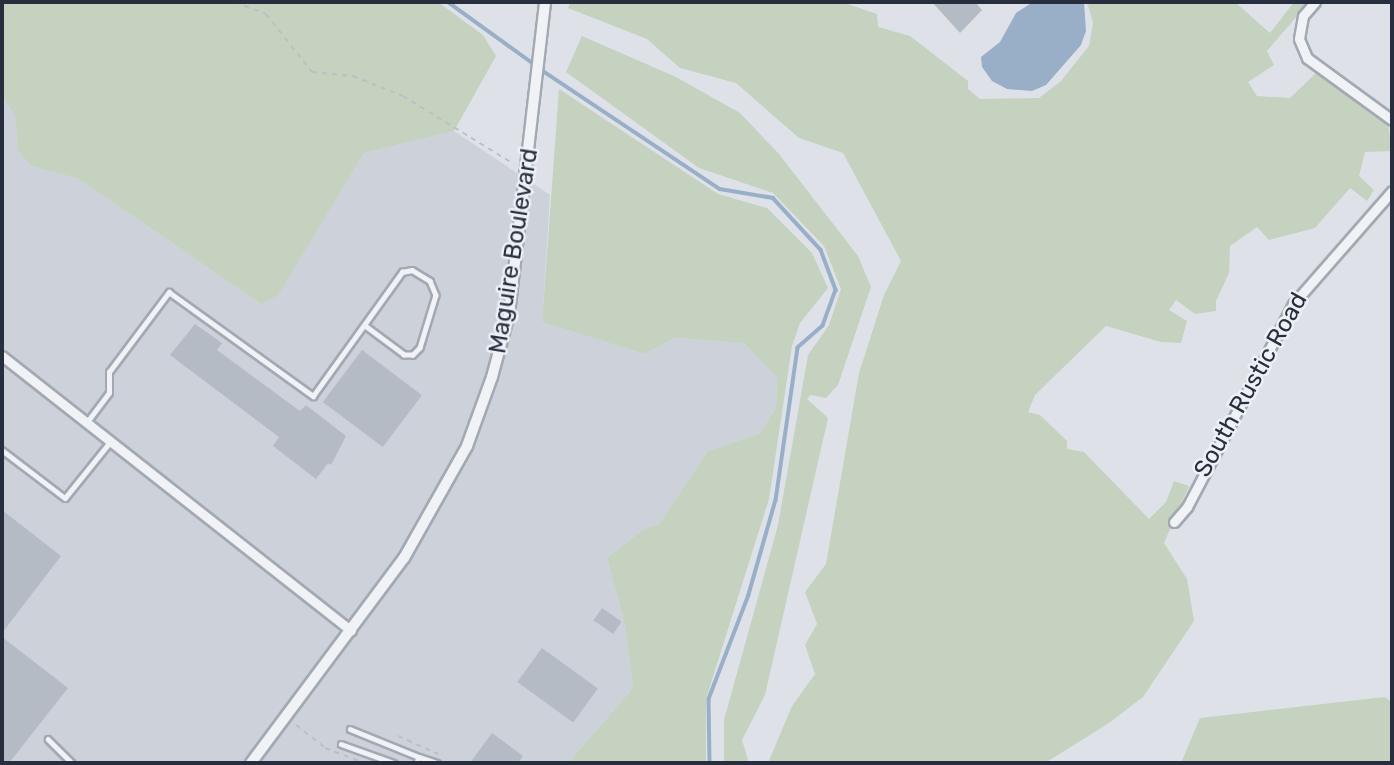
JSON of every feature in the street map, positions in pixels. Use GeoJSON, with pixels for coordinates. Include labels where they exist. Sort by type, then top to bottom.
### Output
{"type":"FeatureCollection","features":[{"type":"Feature","properties":{"kind":"street","name":"Maguire Boulevard"},"geometry":{"type":"LineString","coordinates":[[251,763],[351,631],[442,497],[492,377],[514,282],[545,2]]}},
{"type":"Feature","properties":{"kind":"street"},"geometry":{"type":"LineString","coordinates":[[1315,2],[1303,16],[1299,39],[1307,58],[1392,120]]}},
{"type":"Feature","properties":{"kind":"street","name":"South Rustic Road"},"geometry":{"type":"LineString","coordinates":[[1174,522],[1187,507],[1293,304],[1392,191]]}},
{"type":"Feature","properties":{"kind":"street"},"geometry":{"type":"LineString","coordinates":[[2,356],[351,631]]}},
{"type":"Feature","properties":{"kind":"lane"},"geometry":{"type":"LineString","coordinates":[[87,423],[109,393],[109,372],[169,292],[313,396],[402,272],[412,270],[430,281],[436,295],[420,348],[413,355],[404,355],[365,326]]}},
{"type":"Feature","properties":{"kind":"lane"},"geometry":{"type":"LineString","coordinates":[[2,450],[65,498],[111,442]]}},
{"type":"Feature","properties":{"kind":"lane"},"geometry":{"type":"LineString","coordinates":[[350,729],[437,763]]}},
{"type":"Feature","properties":{"kind":"lane"},"geometry":{"type":"LineString","coordinates":[[48,739],[72,763]]}},
{"type":"Feature","properties":{"kind":"lane"},"geometry":{"type":"LineString","coordinates":[[341,744],[394,763]]}},
{"type":"Feature","properties":{"kind":"lane"},"geometry":{"type":"LineString","coordinates":[[417,763],[419,757]]}},
{"type":"Feature","properties":{"kind":"path"},"geometry":{"type":"LineString","coordinates":[[234,2],[266,14],[312,72],[353,76],[403,96],[514,164]]}},
{"type":"Feature","properties":{"kind":"path"},"geometry":{"type":"LineString","coordinates":[[296,726],[326,748],[364,763]]}},
{"type":"Feature","properties":{"kind":"path"},"geometry":{"type":"LineString","coordinates":[[398,736],[442,758]]}},
{"type":"Feature","properties":{"kind":"shaded area"},"geometry":{"type":"Polygon","coordinates":[[[2,97],[15,115],[18,151],[31,166],[79,179],[261,304],[278,294],[364,153],[454,131],[550,195],[542,322],[644,354],[675,338],[744,343],[777,376],[776,408],[759,434],[708,451],[659,524],[644,529],[607,558],[625,625],[633,688],[568,763],[2,763],[2,97]]]}},
{"type":"Feature","properties":{"kind":"green space"},"geometry":{"type":"Polygon","coordinates":[[[2,2],[438,2],[483,35],[496,56],[454,131],[364,153],[278,295],[261,304],[79,179],[31,166],[18,151],[15,115],[2,97],[2,2]]]}},
{"type":"Feature","properties":{"kind":"green space"},"geometry":{"type":"Polygon","coordinates":[[[570,2],[842,2],[877,14],[878,27],[910,36],[968,81],[968,89],[980,99],[1039,98],[1061,81],[1089,46],[1093,23],[1087,2],[1235,2],[1270,33],[1294,2],[1309,2],[1267,51],[1274,65],[1248,82],[1257,96],[1290,98],[1316,73],[1325,75],[1388,124],[1392,151],[1365,152],[1359,176],[1374,190],[1367,201],[1350,188],[1315,228],[1269,240],[1257,227],[1230,246],[1229,273],[1216,301],[1216,311],[1195,314],[1176,300],[1169,310],[1187,321],[1181,343],[1161,342],[1106,326],[1035,395],[1028,412],[1040,415],[1067,441],[1067,449],[1084,452],[1149,519],[1166,502],[1174,481],[1189,486],[1164,543],[1187,579],[1194,621],[1143,697],[1109,723],[1045,763],[768,763],[792,706],[815,674],[805,645],[817,624],[805,592],[826,564],[859,373],[884,295],[901,261],[843,153],[799,138],[736,83],[680,68],[647,39],[568,8],[570,2]]]}},
{"type":"Feature","properties":{"kind":"green space"},"geometry":{"type":"Polygon","coordinates":[[[582,36],[676,77],[740,113],[779,154],[858,256],[871,287],[838,385],[826,398],[811,395],[807,399],[828,418],[765,695],[742,740],[749,763],[724,763],[724,720],[778,525],[808,355],[829,325],[841,289],[824,246],[773,193],[699,168],[566,72],[582,36]]]}},
{"type":"Feature","properties":{"kind":"green space"},"geometry":{"type":"Polygon","coordinates":[[[559,89],[718,194],[767,208],[812,253],[828,288],[800,323],[792,346],[769,499],[706,699],[706,763],[568,763],[633,688],[625,625],[607,558],[644,529],[659,524],[708,451],[759,434],[776,408],[777,377],[744,343],[675,338],[644,354],[542,322],[559,89]]]}},
{"type":"Feature","properties":{"kind":"green space"},"geometry":{"type":"Polygon","coordinates":[[[1385,697],[1392,702],[1392,763],[1181,763],[1200,718],[1385,697]]]}},
{"type":"Feature","properties":{"kind":"water"},"geometry":{"type":"Polygon","coordinates":[[[1033,2],[1084,2],[1086,31],[1081,45],[1046,85],[1032,91],[1007,89],[992,81],[982,67],[981,57],[1000,42],[1016,13],[1033,2]]]}},
{"type":"Feature","properties":{"kind":"building"},"geometry":{"type":"Polygon","coordinates":[[[932,2],[975,2],[982,10],[960,33],[932,2]]]}},
{"type":"Feature","properties":{"kind":"building"},"geometry":{"type":"Polygon","coordinates":[[[195,324],[222,343],[217,350],[300,411],[306,405],[346,436],[331,465],[328,463],[316,479],[273,446],[279,437],[170,355],[195,324]]]}},
{"type":"Feature","properties":{"kind":"building"},"geometry":{"type":"Polygon","coordinates":[[[362,350],[422,395],[383,447],[323,402],[362,350]]]}},
{"type":"Feature","properties":{"kind":"building"},"geometry":{"type":"Polygon","coordinates":[[[2,510],[61,556],[2,633],[2,510]]]}},
{"type":"Feature","properties":{"kind":"building"},"geometry":{"type":"Polygon","coordinates":[[[602,608],[622,622],[613,634],[593,620],[602,608]]]}},
{"type":"Feature","properties":{"kind":"building"},"geometry":{"type":"Polygon","coordinates":[[[2,637],[68,688],[9,763],[2,761],[2,637]]]}},
{"type":"Feature","properties":{"kind":"building"},"geometry":{"type":"Polygon","coordinates":[[[542,648],[598,689],[573,723],[517,682],[542,648]]]}},
{"type":"Feature","properties":{"kind":"building"},"geometry":{"type":"Polygon","coordinates":[[[492,733],[523,756],[518,763],[470,763],[492,733]]]}},
{"type":"Feature","properties":{"kind":"waterway"},"geometry":{"type":"LineString","coordinates":[[448,2],[534,64]]}},
{"type":"Feature","properties":{"kind":"waterway"},"geometry":{"type":"LineString","coordinates":[[540,69],[720,189],[773,198],[821,250],[836,290],[823,326],[798,348],[776,500],[749,595],[709,699],[710,763]]}}]}
